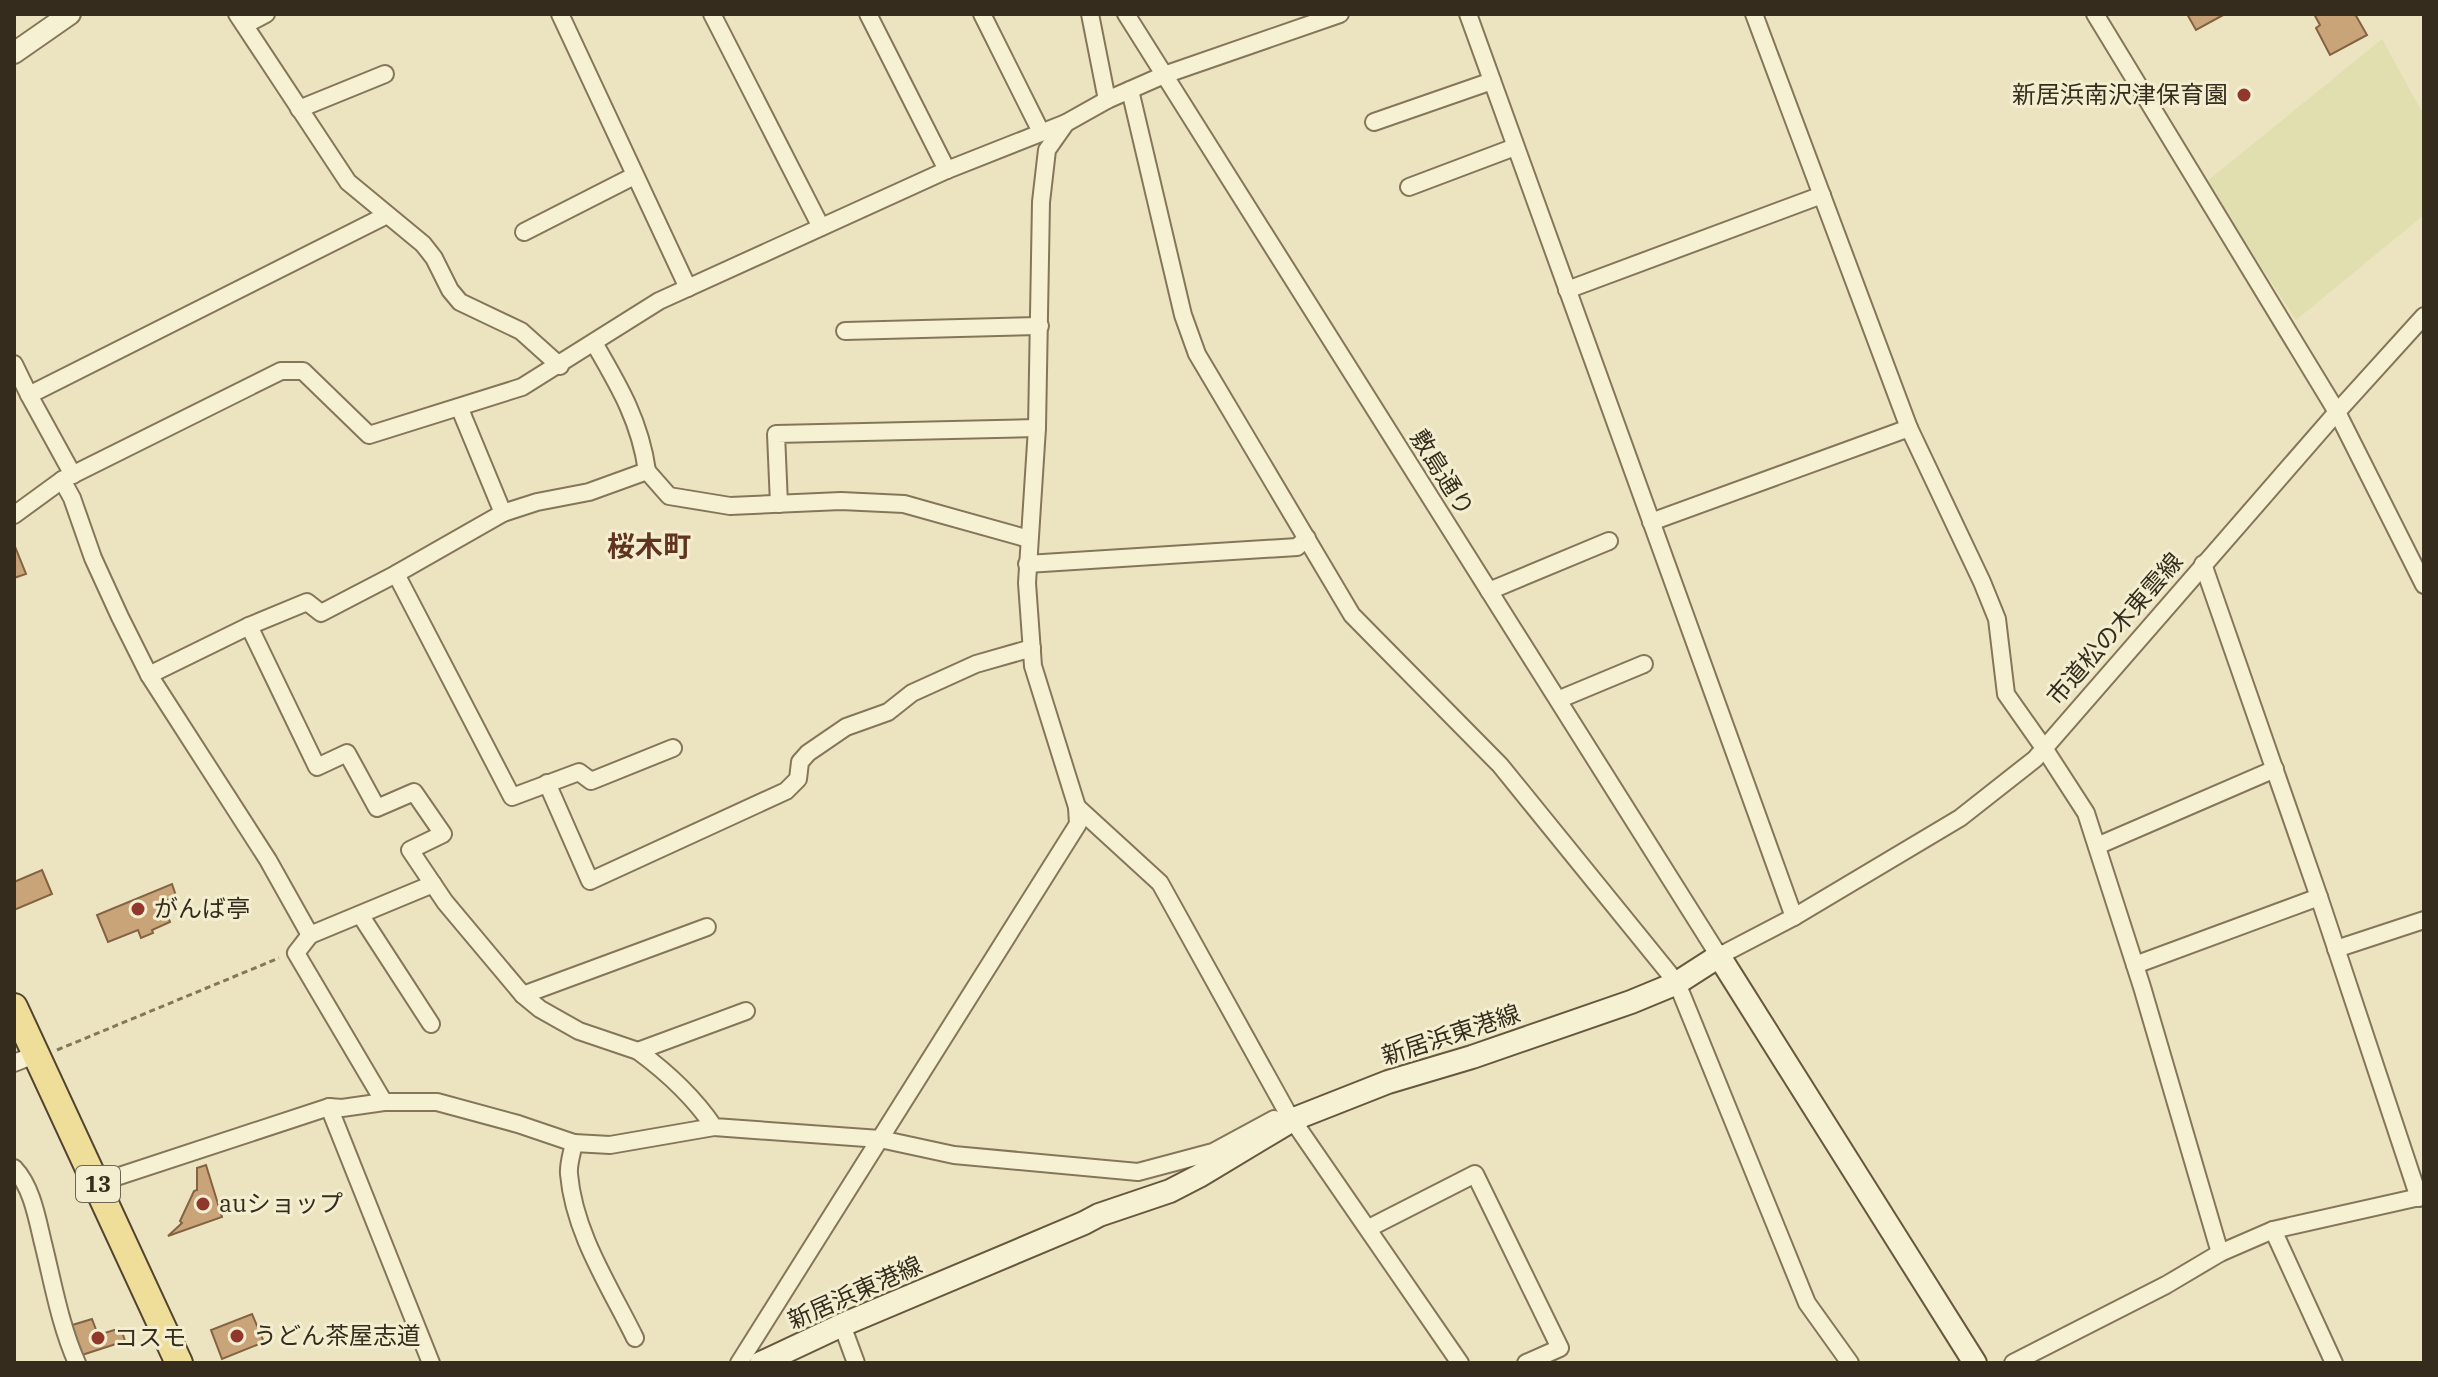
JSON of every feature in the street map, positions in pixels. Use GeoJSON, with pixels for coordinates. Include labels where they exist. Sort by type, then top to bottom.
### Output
{"type":"FeatureCollection","features":[{"type":"Feature","properties":{"kind":"main road","name":"新居浜東港線"},"geometry":{"type":"LineString","coordinates":[[761,1363],[1099,1215],[1170,1191],[1199,1176],[1290,1115],[1587,1017],[1677,983],[1719,956]]}},
{"type":"Feature","properties":{"kind":"main road"},"geometry":{"type":"LineString","coordinates":[[1719,956],[1975,1363]]}},
{"type":"Feature","properties":{"kind":"main road","name":"13"},"geometry":{"type":"LineString","coordinates":[[14,1007],[30,1058],[98,1183],[179,1363]]}},
{"type":"Feature","properties":{"kind":"street"},"geometry":{"type":"LineString","coordinates":[[14,53],[70,14]]}},
{"type":"Feature","properties":{"kind":"street"},"geometry":{"type":"LineString","coordinates":[[266,14],[241,20],[348,182],[423,244],[460,302],[521,331],[560,366]]}},
{"type":"Feature","properties":{"kind":"street"},"geometry":{"type":"LineString","coordinates":[[560,14],[688,288]]}},
{"type":"Feature","properties":{"kind":"street"},"geometry":{"type":"LineString","coordinates":[[712,14],[821,227]]}},
{"type":"Feature","properties":{"kind":"street"},"geometry":{"type":"LineString","coordinates":[[868,14],[947,170]]}},
{"type":"Feature","properties":{"kind":"street"},"geometry":{"type":"LineString","coordinates":[[982,14],[1041,132]]}},
{"type":"Feature","properties":{"kind":"street"},"geometry":{"type":"LineString","coordinates":[[1090,14],[1107,100]]}},
{"type":"Feature","properties":{"kind":"street","name":"敷島通り"},"geometry":{"type":"LineString","coordinates":[[1126,14],[1719,956]]}},
{"type":"Feature","properties":{"kind":"street"},"geometry":{"type":"LineString","coordinates":[[14,515],[67,477],[281,371],[303,371],[369,435],[460,409],[522,387],[560,366],[659,301],[821,227],[947,170],[1066,123],[1107,100],[1164,75],[1340,14]]}},
{"type":"Feature","properties":{"kind":"street"},"geometry":{"type":"LineString","coordinates":[[1468,14],[1794,917]]}},
{"type":"Feature","properties":{"kind":"street"},"geometry":{"type":"LineString","coordinates":[[1754,14],[1909,428],[1997,619],[2006,694],[2086,813],[2135,965],[2220,1253]]}},
{"type":"Feature","properties":{"kind":"street"},"geometry":{"type":"LineString","coordinates":[[2095,14],[2337,412],[2424,585]]}},
{"type":"Feature","properties":{"kind":"street"},"geometry":{"type":"LineString","coordinates":[[299,109],[385,74]]}},
{"type":"Feature","properties":{"kind":"street"},"geometry":{"type":"LineString","coordinates":[[1374,122],[1492,81]]}},
{"type":"Feature","properties":{"kind":"street"},"geometry":{"type":"LineString","coordinates":[[1130,90],[1183,315],[1197,354],[1352,615],[1500,765],[1677,983],[1807,1303],[1850,1363]]}},
{"type":"Feature","properties":{"kind":"street"},"geometry":{"type":"LineString","coordinates":[[739,1363],[1078,824],[1077,807],[1033,666],[1027,564],[1037,428],[1041,202],[1047,150],[1066,123]]}},
{"type":"Feature","properties":{"kind":"street"},"geometry":{"type":"LineString","coordinates":[[1409,187],[1515,147]]}},
{"type":"Feature","properties":{"kind":"street"},"geometry":{"type":"LineString","coordinates":[[524,232],[634,176]]}},
{"type":"Feature","properties":{"kind":"street"},"geometry":{"type":"LineString","coordinates":[[1567,290],[1822,195]]}},
{"type":"Feature","properties":{"kind":"street"},"geometry":{"type":"LineString","coordinates":[[29,395],[387,215]]}},
{"type":"Feature","properties":{"kind":"street","name":"市道松の木東雲線"},"geometry":{"type":"LineString","coordinates":[[1719,956],[1794,917],[1960,818],[2035,759],[2203,564],[2424,316]]}},
{"type":"Feature","properties":{"kind":"street"},"geometry":{"type":"LineString","coordinates":[[845,331],[1040,326]]}},
{"type":"Feature","properties":{"kind":"street"},"geometry":{"type":"LineString","coordinates":[[594,343],[631,411],[643,440],[647,471],[669,496],[730,506],[841,501],[904,504],[1029,539]]}},
{"type":"Feature","properties":{"kind":"street"},"geometry":{"type":"LineString","coordinates":[[14,364],[67,477],[93,558],[149,675],[268,860],[310,935]]}},
{"type":"Feature","properties":{"kind":"street"},"geometry":{"type":"LineString","coordinates":[[460,409],[503,513]]}},
{"type":"Feature","properties":{"kind":"street"},"geometry":{"type":"LineString","coordinates":[[779,504],[776,434],[1037,428]]}},
{"type":"Feature","properties":{"kind":"street"},"geometry":{"type":"LineString","coordinates":[[1651,522],[1909,428]]}},
{"type":"Feature","properties":{"kind":"street"},"geometry":{"type":"LineString","coordinates":[[149,675],[249,626],[307,602],[321,613],[503,513],[537,502],[589,492],[647,471]]}},
{"type":"Feature","properties":{"kind":"street"},"geometry":{"type":"LineString","coordinates":[[1027,564],[1297,547],[1307,538]]}},
{"type":"Feature","properties":{"kind":"street"},"geometry":{"type":"LineString","coordinates":[[1489,591],[1609,541]]}},
{"type":"Feature","properties":{"kind":"street"},"geometry":{"type":"LineString","coordinates":[[2013,1363],[2166,1285],[2220,1253],[2273,1230],[2422,1197],[2203,564]]}},
{"type":"Feature","properties":{"kind":"street"},"geometry":{"type":"LineString","coordinates":[[396,574],[512,797],[579,772],[591,781],[673,748]]}},
{"type":"Feature","properties":{"kind":"street"},"geometry":{"type":"LineString","coordinates":[[249,626],[317,767],[347,753],[377,808],[414,792],[443,834],[410,850],[445,902],[523,995],[540,1009],[579,1031],[638,1051],[669,1074],[698,1103],[714,1127]]}},
{"type":"Feature","properties":{"kind":"street"},"geometry":{"type":"LineString","coordinates":[[547,783],[590,881],[786,791],[798,779],[800,762],[808,753],[846,727],[888,712],[912,693],[976,664],[1032,648]]}},
{"type":"Feature","properties":{"kind":"street"},"geometry":{"type":"LineString","coordinates":[[1560,699],[1644,664]]}},
{"type":"Feature","properties":{"kind":"street"},"geometry":{"type":"LineString","coordinates":[[2097,846],[2275,769]]}},
{"type":"Feature","properties":{"kind":"street"},"geometry":{"type":"LineString","coordinates":[[1077,807],[1160,883],[1290,1115],[1460,1363]]}},
{"type":"Feature","properties":{"kind":"street"},"geometry":{"type":"LineString","coordinates":[[384,1102],[296,953],[310,935],[433,884]]}},
{"type":"Feature","properties":{"kind":"street"},"geometry":{"type":"LineString","coordinates":[[2135,965],[2319,897]]}},
{"type":"Feature","properties":{"kind":"street"},"geometry":{"type":"LineString","coordinates":[[361,916],[431,1024]]}},
{"type":"Feature","properties":{"kind":"street"},"geometry":{"type":"LineString","coordinates":[[2336,949],[2424,920]]}},
{"type":"Feature","properties":{"kind":"street"},"geometry":{"type":"LineString","coordinates":[[523,995],[707,927]]}},
{"type":"Feature","properties":{"kind":"street"},"geometry":{"type":"LineString","coordinates":[[638,1051],[746,1011]]}},
{"type":"Feature","properties":{"kind":"street"},"geometry":{"type":"LineString","coordinates":[[98,1183],[329,1107],[384,1102],[437,1102],[574,1143],[610,1145],[714,1127],[880,1139],[954,1155],[1138,1172],[1213,1152],[1290,1115]]}},
{"type":"Feature","properties":{"kind":"street"},"geometry":{"type":"LineString","coordinates":[[329,1107],[431,1363]]}},
{"type":"Feature","properties":{"kind":"street"},"geometry":{"type":"LineString","coordinates":[[574,1143],[569,1172],[584,1235],[635,1338]]}},
{"type":"Feature","properties":{"kind":"street"},"geometry":{"type":"LineString","coordinates":[[14,1168],[23,1177],[37,1217],[68,1342],[77,1363]]}},
{"type":"Feature","properties":{"kind":"street"},"geometry":{"type":"LineString","coordinates":[[1369,1228],[1475,1174],[1560,1348],[1526,1363]]}},
{"type":"Feature","properties":{"kind":"street"},"geometry":{"type":"LineString","coordinates":[[2273,1230],[2334,1363]]}},
{"type":"Feature","properties":{"kind":"street"},"geometry":{"type":"LineString","coordinates":[[842,1325],[856,1363]]}},
{"type":"Feature","properties":{"kind":"path"},"geometry":{"type":"LineString","coordinates":[[30,1058],[297,950]]}},
{"type":"Feature","properties":{"kind":"shaded area"},"geometry":{"type":"Polygon","coordinates":[[[2382,39],[2424,115],[2424,215],[2296,320],[2206,182],[2382,39]]]}},
{"type":"Feature","properties":{"kind":"building"},"geometry":{"type":"Polygon","coordinates":[[[2187,14],[2225,14],[2196,30],[2187,14]]]}},
{"type":"Feature","properties":{"kind":"building"},"geometry":{"type":"Polygon","coordinates":[[[2314,14],[2355,14],[2367,35],[2330,55],[2316,28],[2320,25],[2314,14]]]}},
{"type":"Feature","properties":{"kind":"building"},"geometry":{"type":"Polygon","coordinates":[[[14,544],[26,574],[14,578],[14,544]]]}},
{"type":"Feature","properties":{"kind":"building"},"geometry":{"type":"Polygon","coordinates":[[[42,870],[52,894],[14,910],[14,882],[42,870]]]}},
{"type":"Feature","properties":{"kind":"building","name":"がんば亭"},"geometry":{"type":"Polygon","coordinates":[[[172,884],[176,896],[162,902],[170,922],[141,938],[138,930],[108,942],[97,915],[172,884]]]}},
{"type":"Feature","properties":{"kind":"building","name":"auショップ"},"geometry":{"type":"Polygon","coordinates":[[[206,1165],[222,1217],[168,1236],[182,1223],[180,1221],[197,1190],[197,1168],[206,1165]]]}},
{"type":"Feature","properties":{"kind":"building","name":"うどん茶屋志道"},"geometry":{"type":"Polygon","coordinates":[[[252,1314],[264,1342],[222,1359],[211,1330],[252,1314]]]}},
{"type":"Feature","properties":{"kind":"building","name":"コスモ"},"geometry":{"type":"Polygon","coordinates":[[[92,1319],[98,1335],[121,1328],[125,1341],[79,1356],[69,1326],[92,1319]]]}},
{"type":"Feature","properties":{"kind":"place","name":"新居浜南沢津保育園"},"geometry":{"type":"Point","coordinates":[2244,95]}},
{"type":"Feature","properties":{"kind":"place","name":"がんば亭"},"geometry":{"type":"Point","coordinates":[138,909]}},
{"type":"Feature","properties":{"kind":"place","name":"auショップ"},"geometry":{"type":"Point","coordinates":[203,1204]}},
{"type":"Feature","properties":{"kind":"place","name":"うどん茶屋志道"},"geometry":{"type":"Point","coordinates":[237,1336]}},
{"type":"Feature","properties":{"kind":"place","name":"コスモ"},"geometry":{"type":"Point","coordinates":[98,1338]}},
{"type":"Feature","properties":{"kind":"district","name":"桜木町"},"geometry":{"type":"Point","coordinates":[649,546]}}]}
